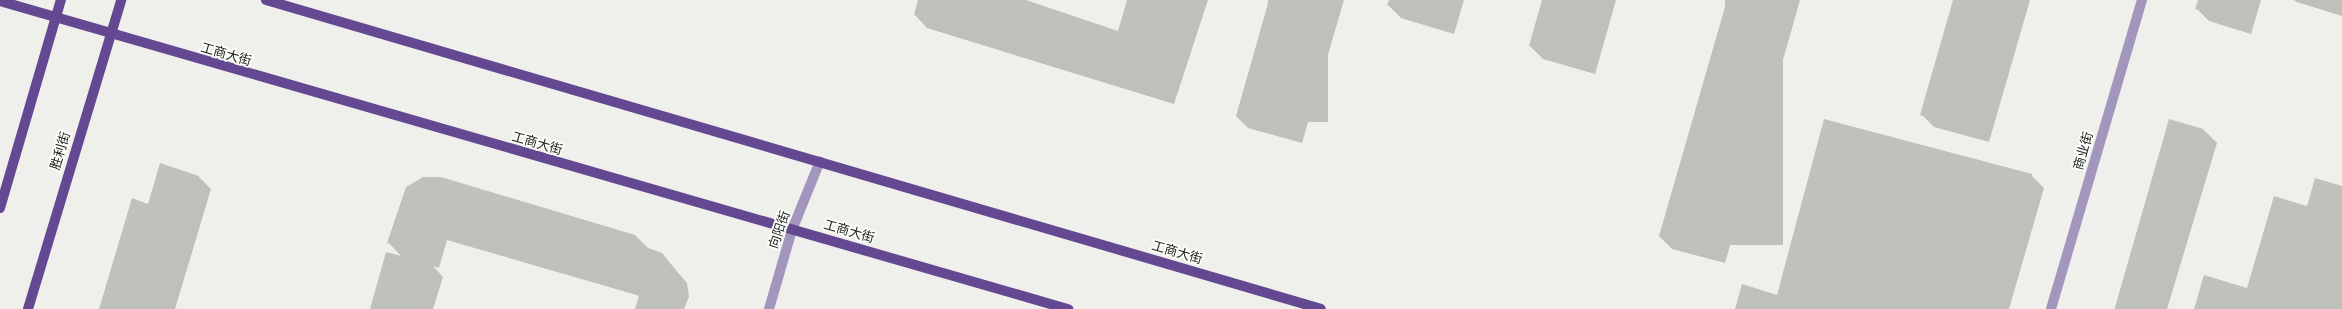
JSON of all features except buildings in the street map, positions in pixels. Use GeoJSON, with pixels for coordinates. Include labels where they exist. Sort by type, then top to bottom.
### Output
{"type":"FeatureCollection","features":[{"type":"Feature","properties":{"kind":"main road"},"geometry":{"type":"LineString","coordinates":[[0,208],[61,0]]}},
{"type":"Feature","properties":{"kind":"main road","name":"胜利街"},"geometry":{"type":"LineString","coordinates":[[28,309],[109,35],[121,0]]}},
{"type":"Feature","properties":{"kind":"main road","name":"工商大街"},"geometry":{"type":"LineString","coordinates":[[266,0],[820,161],[1321,309]]}},
{"type":"Feature","properties":{"kind":"main road","name":"工商大街"},"geometry":{"type":"LineString","coordinates":[[0,1],[109,35],[1068,309]]}},
{"type":"Feature","properties":{"kind":"street","name":"商业街"},"geometry":{"type":"LineString","coordinates":[[2052,309],[2142,0]]}},
{"type":"Feature","properties":{"kind":"street","name":"向阳街"},"geometry":{"type":"LineString","coordinates":[[769,309],[792,230],[820,161]]}}]}
